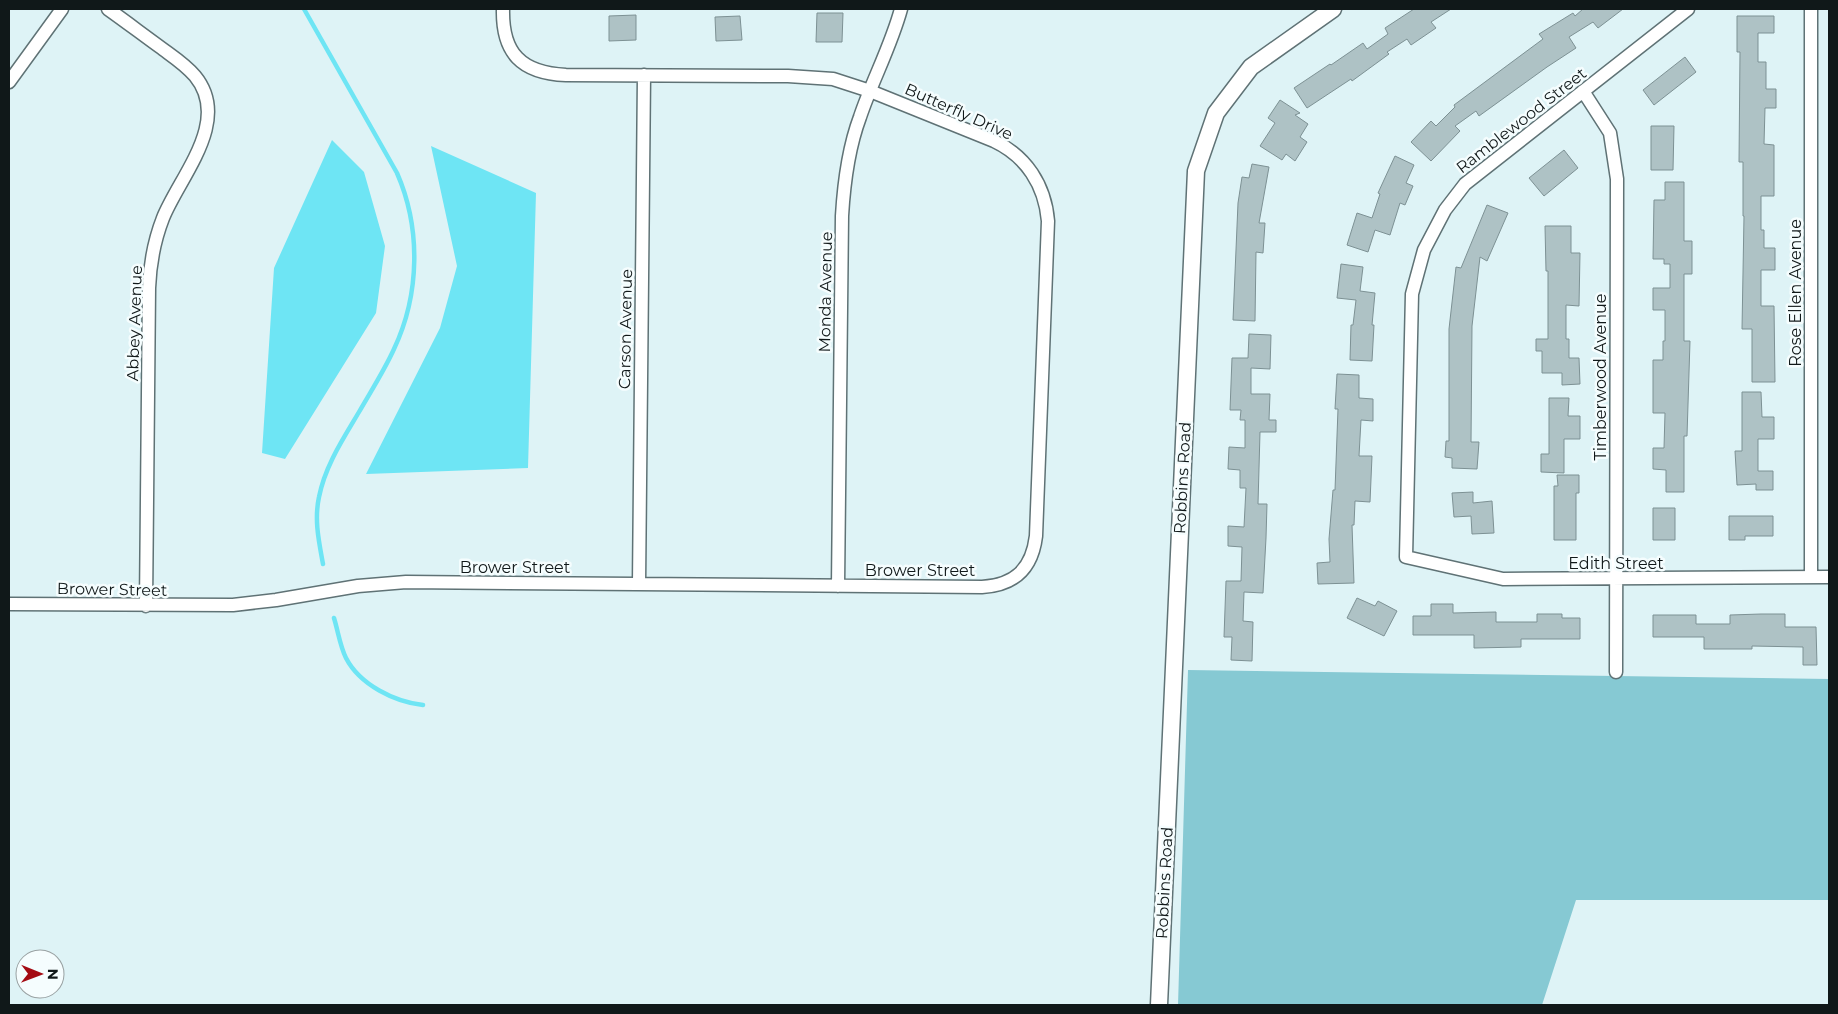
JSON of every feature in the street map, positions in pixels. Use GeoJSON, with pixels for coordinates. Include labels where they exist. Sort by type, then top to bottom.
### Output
{"type":"FeatureCollection","features":[{"type":"Feature","properties":{"kind":"street"},"geometry":{"type":"LineString","coordinates":[[9,82],[62,9]]}},
{"type":"Feature","properties":{"kind":"street","name":"Abbey Avenue"},"geometry":{"type":"LineString","coordinates":[[108,9],[189,70],[200,84],[204,93],[208,113],[202,142],[164,216],[154,244],[152,258],[149,288],[146,606]]}},
{"type":"Feature","properties":{"kind":"street","name":"Butterfly Drive"},"geometry":{"type":"LineString","coordinates":[[503,9],[504,32],[507,42],[520,60],[532,69],[556,74],[805,76],[837,80],[870,91],[994,141],[1008,149],[1028,167],[1043,194],[1048,221],[1036,536],[1031,557],[1020,574]]}},
{"type":"Feature","properties":{"kind":"street","name":"Monda Avenue"},"geometry":{"type":"LineString","coordinates":[[838,586],[843,195],[852,142],[901,9]]}},
{"type":"Feature","properties":{"kind":"street","name":"Robbins Road"},"geometry":{"type":"LineString","coordinates":[[1159,1005],[1196,171],[1216,113],[1251,67],[1333,9]]}},
{"type":"Feature","properties":{"kind":"street","name":"Ramblewood Street"},"geometry":{"type":"LineString","coordinates":[[1406,557],[1412,294],[1424,250],[1445,210],[1465,184],[1688,9]]}},
{"type":"Feature","properties":{"kind":"street","name":"Rose Ellen Avenue"},"geometry":{"type":"LineString","coordinates":[[1811,9],[1811,577]]}},
{"type":"Feature","properties":{"kind":"street","name":"Carson Avenue"},"geometry":{"type":"LineString","coordinates":[[639,584],[644,75]]}},
{"type":"Feature","properties":{"kind":"street","name":"Timberwood Avenue"},"geometry":{"type":"LineString","coordinates":[[1584,91],[1610,134],[1617,179],[1616,672]]}},
{"type":"Feature","properties":{"kind":"street","name":"Edith Street"},"geometry":{"type":"LineString","coordinates":[[1406,557],[1503,579],[1829,577]]}},
{"type":"Feature","properties":{"kind":"street","name":"Brower Street"},"geometry":{"type":"LineString","coordinates":[[9,604],[233,606],[382,583],[987,587],[1008,582],[1020,574]]}},
{"type":"Feature","properties":{"kind":"shaded area"},"geometry":{"type":"Polygon","coordinates":[[[332,140],[364,172],[385,246],[376,313],[285,459],[262,453],[274,268],[332,140]]]}},
{"type":"Feature","properties":{"kind":"shaded area"},"geometry":{"type":"Polygon","coordinates":[[[431,146],[536,193],[528,468],[366,474],[440,328],[457,266],[431,146]]]}},
{"type":"Feature","properties":{"kind":"shaded area"},"geometry":{"type":"Polygon","coordinates":[[[1188,670],[1829,679],[1829,900],[1576,900],[1542,1005],[1178,1005],[1188,670]]]}},
{"type":"Feature","properties":{"kind":"building"},"geometry":{"type":"Polygon","coordinates":[[[1414,9],[1451,9],[1431,22],[1436,28],[1411,45],[1407,39],[1387,52],[1389,54],[1352,81],[1351,79],[1307,108],[1294,88],[1363,43],[1367,49],[1388,34],[1385,28],[1414,9]]]}},
{"type":"Feature","properties":{"kind":"building"},"geometry":{"type":"Polygon","coordinates":[[[1583,9],[1623,9],[1598,28],[1593,22],[1569,37],[1576,48],[1479,116],[1476,111],[1455,126],[1460,131],[1431,161],[1411,142],[1431,121],[1436,126],[1455,107],[1454,105],[1543,39],[1539,34],[1573,13],[1575,16],[1583,9]]]}},
{"type":"Feature","properties":{"kind":"building"},"geometry":{"type":"Polygon","coordinates":[[[817,13],[843,13],[842,42],[816,42],[817,13]]]}},
{"type":"Feature","properties":{"kind":"building"},"geometry":{"type":"Polygon","coordinates":[[[636,15],[636,40],[609,41],[609,16],[636,15]]]}},
{"type":"Feature","properties":{"kind":"building"},"geometry":{"type":"Polygon","coordinates":[[[740,16],[742,40],[716,41],[715,17],[740,16]]]}},
{"type":"Feature","properties":{"kind":"building"},"geometry":{"type":"Polygon","coordinates":[[[1737,16],[1774,16],[1774,33],[1758,33],[1758,62],[1766,62],[1766,89],[1776,89],[1776,108],[1765,108],[1764,144],[1774,145],[1774,196],[1761,196],[1761,230],[1764,230],[1764,248],[1775,248],[1775,270],[1761,270],[1761,306],[1774,306],[1775,382],[1752,382],[1752,329],[1742,329],[1744,216],[1743,162],[1739,162],[1740,52],[1737,52],[1737,16]]]}},
{"type":"Feature","properties":{"kind":"building"},"geometry":{"type":"Polygon","coordinates":[[[1685,57],[1696,72],[1654,105],[1643,90],[1685,57]]]}},
{"type":"Feature","properties":{"kind":"building"},"geometry":{"type":"Polygon","coordinates":[[[1280,100],[1300,113],[1295,115],[1308,124],[1300,137],[1307,142],[1295,161],[1286,154],[1282,160],[1260,146],[1275,123],[1268,118],[1280,100]]]}},
{"type":"Feature","properties":{"kind":"building"},"geometry":{"type":"Polygon","coordinates":[[[1651,126],[1674,126],[1673,170],[1651,170],[1651,126]]]}},
{"type":"Feature","properties":{"kind":"building"},"geometry":{"type":"Polygon","coordinates":[[[1564,150],[1578,168],[1544,196],[1529,178],[1564,150]]]}},
{"type":"Feature","properties":{"kind":"building"},"geometry":{"type":"Polygon","coordinates":[[[1395,156],[1414,165],[1406,183],[1413,186],[1405,205],[1400,203],[1390,235],[1375,230],[1368,252],[1347,245],[1357,213],[1372,218],[1380,194],[1378,193],[1395,156]]]}},
{"type":"Feature","properties":{"kind":"building"},"geometry":{"type":"Polygon","coordinates":[[[1252,164],[1269,167],[1259,223],[1265,223],[1263,253],[1256,252],[1255,321],[1233,320],[1238,203],[1242,177],[1249,178],[1252,164]]]}},
{"type":"Feature","properties":{"kind":"building"},"geometry":{"type":"Polygon","coordinates":[[[1665,182],[1684,182],[1684,241],[1692,241],[1692,274],[1684,274],[1684,341],[1690,341],[1687,436],[1684,436],[1684,492],[1666,492],[1666,470],[1653,469],[1653,448],[1664,448],[1665,413],[1653,413],[1653,360],[1663,360],[1665,310],[1653,310],[1653,288],[1670,288],[1670,264],[1664,264],[1664,259],[1653,259],[1654,200],[1665,200],[1665,182]]]}},
{"type":"Feature","properties":{"kind":"building"},"geometry":{"type":"Polygon","coordinates":[[[1487,205],[1508,213],[1487,261],[1480,257],[1472,326],[1471,442],[1479,442],[1477,469],[1452,468],[1452,458],[1445,457],[1446,441],[1449,441],[1449,329],[1456,267],[1461,268],[1487,205]]]}},
{"type":"Feature","properties":{"kind":"building"},"geometry":{"type":"Polygon","coordinates":[[[1545,226],[1571,226],[1571,253],[1580,253],[1579,306],[1566,305],[1566,339],[1569,339],[1569,358],[1579,358],[1580,384],[1562,385],[1562,373],[1542,373],[1542,351],[1536,351],[1536,339],[1548,339],[1548,271],[1546,271],[1545,226]]]}},
{"type":"Feature","properties":{"kind":"building"},"geometry":{"type":"Polygon","coordinates":[[[1341,264],[1363,267],[1360,291],[1375,293],[1372,325],[1374,325],[1372,361],[1350,360],[1351,325],[1353,325],[1356,300],[1337,298],[1341,264]]]}},
{"type":"Feature","properties":{"kind":"building"},"geometry":{"type":"Polygon","coordinates":[[[1249,334],[1271,335],[1270,369],[1251,368],[1251,394],[1270,394],[1269,420],[1276,420],[1276,432],[1260,432],[1258,504],[1267,504],[1263,593],[1244,592],[1243,621],[1253,622],[1252,661],[1231,660],[1232,637],[1224,637],[1226,581],[1241,581],[1242,547],[1228,546],[1228,526],[1244,527],[1246,488],[1240,488],[1240,470],[1228,469],[1229,447],[1245,448],[1245,420],[1240,420],[1241,410],[1230,410],[1232,358],[1248,358],[1249,334]]]}},
{"type":"Feature","properties":{"kind":"building"},"geometry":{"type":"Polygon","coordinates":[[[1337,374],[1359,375],[1359,398],[1373,399],[1373,421],[1361,420],[1359,456],[1372,456],[1370,502],[1355,501],[1354,525],[1352,525],[1354,583],[1318,584],[1317,563],[1330,562],[1329,539],[1333,490],[1335,490],[1338,409],[1335,409],[1337,374]]]}},
{"type":"Feature","properties":{"kind":"building"},"geometry":{"type":"Polygon","coordinates":[[[1742,392],[1761,392],[1762,417],[1774,417],[1774,439],[1758,439],[1758,471],[1773,471],[1773,490],[1756,490],[1756,484],[1737,485],[1735,451],[1742,451],[1742,392]]]}},
{"type":"Feature","properties":{"kind":"building"},"geometry":{"type":"Polygon","coordinates":[[[1549,398],[1569,398],[1568,416],[1580,416],[1580,439],[1564,439],[1564,473],[1541,472],[1541,454],[1549,454],[1549,398]]]}},
{"type":"Feature","properties":{"kind":"building"},"geometry":{"type":"Polygon","coordinates":[[[1557,475],[1579,475],[1579,493],[1576,493],[1576,540],[1554,540],[1554,486],[1558,486],[1557,475]]]}},
{"type":"Feature","properties":{"kind":"building"},"geometry":{"type":"Polygon","coordinates":[[[1473,492],[1473,503],[1492,501],[1494,533],[1472,534],[1471,516],[1454,517],[1452,493],[1473,492]]]}},
{"type":"Feature","properties":{"kind":"building"},"geometry":{"type":"Polygon","coordinates":[[[1653,508],[1675,508],[1675,540],[1653,540],[1653,508]]]}},
{"type":"Feature","properties":{"kind":"building"},"geometry":{"type":"Polygon","coordinates":[[[1729,516],[1773,516],[1773,536],[1745,536],[1745,540],[1729,540],[1729,516]]]}},
{"type":"Feature","properties":{"kind":"building"},"geometry":{"type":"Polygon","coordinates":[[[1357,598],[1375,606],[1378,601],[1397,611],[1384,636],[1347,618],[1357,598]]]}},
{"type":"Feature","properties":{"kind":"building"},"geometry":{"type":"Polygon","coordinates":[[[1431,604],[1453,604],[1453,613],[1496,612],[1496,622],[1537,622],[1537,614],[1562,614],[1562,618],[1580,618],[1580,639],[1521,639],[1521,647],[1474,648],[1474,635],[1413,635],[1413,616],[1431,616],[1431,604]]]}},
{"type":"Feature","properties":{"kind":"building"},"geometry":{"type":"Polygon","coordinates":[[[1785,614],[1785,627],[1816,627],[1817,665],[1803,665],[1803,647],[1752,646],[1752,649],[1704,649],[1704,637],[1653,637],[1653,615],[1696,615],[1696,624],[1730,624],[1730,615],[1785,614]]]}},
{"type":"Feature","properties":{"kind":"waterway"},"geometry":{"type":"LineString","coordinates":[[304,9],[397,173],[405,194],[410,216],[414,261],[413,284],[403,328],[382,373],[335,453],[322,486],[317,523],[323,564]]}},
{"type":"Feature","properties":{"kind":"waterway"},"geometry":{"type":"LineString","coordinates":[[334,618],[346,658],[360,676],[379,691],[401,700],[423,705]]}}]}
